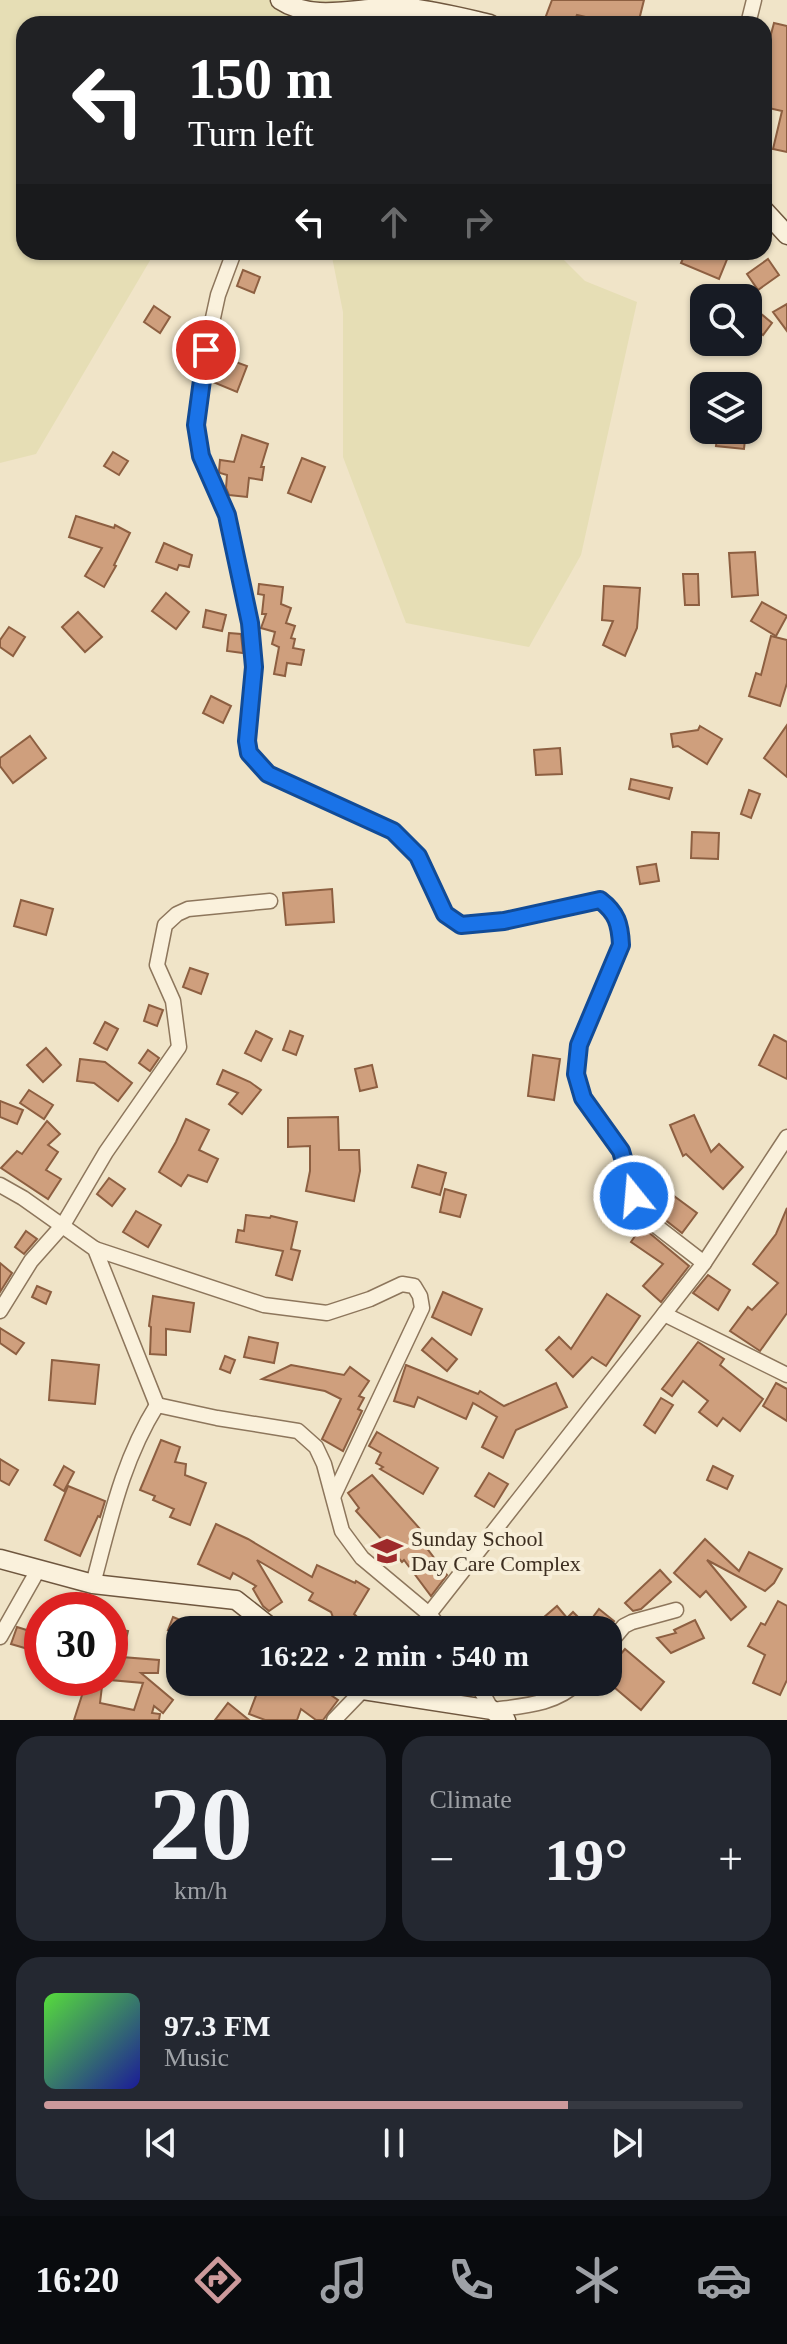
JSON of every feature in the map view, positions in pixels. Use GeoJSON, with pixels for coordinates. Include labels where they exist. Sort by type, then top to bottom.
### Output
{"type":"FeatureCollection","features":[{"type":"Feature","properties":{"kind":"main road"},"geometry":{"type":"LineString","coordinates":[[280,0],[312,16]]}},
{"type":"Feature","properties":{"kind":"main road"},"geometry":{"type":"LineString","coordinates":[[334,16],[408,8],[449,16]]}},
{"type":"Feature","properties":{"kind":"main road"},"geometry":{"type":"LineString","coordinates":[[772,219],[787,235]]}},
{"type":"Feature","properties":{"kind":"main road"},"geometry":{"type":"LineString","coordinates":[[0,1559],[93,1584],[236,1600],[256,1616]]}},
{"type":"Feature","properties":{"kind":"main road"},"geometry":{"type":"LineString","coordinates":[[396,1696],[499,1715]]}},
{"type":"Feature","properties":{"kind":"street"},"geometry":{"type":"LineString","coordinates":[[231,260],[218,295],[206,350],[196,425],[201,456],[227,515],[250,623],[254,667],[247,741],[249,753],[268,774],[393,831],[418,856],[445,914],[461,925],[504,921],[600,900],[611,909],[620,928],[621,945],[579,1045],[576,1074],[583,1098],[621,1151],[642,1215],[704,1263]]}},
{"type":"Feature","properties":{"kind":"street"},"geometry":{"type":"LineString","coordinates":[[0,1311],[31,1261],[63,1225],[106,1152],[179,1047],[173,1001],[157,965],[165,925],[188,909],[270,901]]}},
{"type":"Feature","properties":{"kind":"street"},"geometry":{"type":"LineString","coordinates":[[157,1405],[298,1431],[316,1447],[334,1495],[342,1531],[362,1558],[429,1614],[704,1263],[787,1137]]}},
{"type":"Feature","properties":{"kind":"street"},"geometry":{"type":"LineString","coordinates":[[0,1185],[95,1249],[264,1305],[327,1313],[370,1299],[402,1284],[414,1286],[422,1308],[334,1495]]}},
{"type":"Feature","properties":{"kind":"street"},"geometry":{"type":"LineString","coordinates":[[95,1249],[157,1405]]}},
{"type":"Feature","properties":{"kind":"street"},"geometry":{"type":"LineString","coordinates":[[664,1314],[787,1375]]}},
{"type":"Feature","properties":{"kind":"street"},"geometry":{"type":"LineString","coordinates":[[93,1584],[121,1479],[141,1431],[157,1405]]}},
{"type":"Feature","properties":{"kind":"street"},"geometry":{"type":"LineString","coordinates":[[0,1637],[38,1570]]}},
{"type":"Feature","properties":{"kind":"street"},"geometry":{"type":"LineString","coordinates":[[622,1628],[632,1622],[676,1610]]}},
{"type":"Feature","properties":{"kind":"street"},"geometry":{"type":"LineString","coordinates":[[334,1720],[357,1696]]}},
{"type":"Feature","properties":{"kind":"street"},"geometry":{"type":"LineString","coordinates":[[486,1696],[499,1715],[557,1696]]}},
{"type":"Feature","properties":{"kind":"shaded area"},"geometry":{"type":"Polygon","coordinates":[[[0,0],[433,0],[440,16],[16,16],[16,260],[150,260],[36,454],[0,463],[0,0]]]}},
{"type":"Feature","properties":{"kind":"shaded area"},"geometry":{"type":"Polygon","coordinates":[[[333,260],[564,260],[585,281],[637,302],[581,555],[529,647],[406,623],[343,457],[343,312],[333,260]]]}},
{"type":"Feature","properties":{"kind":"building"},"geometry":{"type":"Polygon","coordinates":[[[552,0],[644,0],[640,16],[546,16],[552,0]]]}},
{"type":"Feature","properties":{"kind":"building"},"geometry":{"type":"Polygon","coordinates":[[[774,23],[787,26],[787,152],[773,149],[782,111],[772,109],[774,23]]]}},
{"type":"Feature","properties":{"kind":"building"},"geometry":{"type":"Polygon","coordinates":[[[682,260],[727,260],[719,279],[681,263],[682,260]]]}},
{"type":"Feature","properties":{"kind":"building"},"geometry":{"type":"Polygon","coordinates":[[[769,260],[779,275],[762,287],[762,284],[754,284],[747,274],[769,260]]]}},
{"type":"Feature","properties":{"kind":"building"},"geometry":{"type":"Polygon","coordinates":[[[243,270],[260,277],[254,293],[237,286],[243,270]]]}},
{"type":"Feature","properties":{"kind":"building"},"geometry":{"type":"Polygon","coordinates":[[[787,304],[787,331],[773,312],[787,304]]]}},
{"type":"Feature","properties":{"kind":"building"},"geometry":{"type":"Polygon","coordinates":[[[154,306],[170,317],[160,333],[144,322],[154,306]]]}},
{"type":"Feature","properties":{"kind":"building"},"geometry":{"type":"Polygon","coordinates":[[[762,315],[772,323],[762,334],[762,315]]]}},
{"type":"Feature","properties":{"kind":"building"},"geometry":{"type":"Polygon","coordinates":[[[222,357],[247,366],[237,392],[213,382],[222,357]]]}},
{"type":"Feature","properties":{"kind":"building"},"geometry":{"type":"Polygon","coordinates":[[[242,435],[268,444],[261,467],[264,467],[262,480],[249,478],[247,497],[229,495],[227,475],[219,471],[220,460],[234,462],[242,435]]]}},
{"type":"Feature","properties":{"kind":"building"},"geometry":{"type":"Polygon","coordinates":[[[716,444],[745,444],[744,449],[716,444]]]}},
{"type":"Feature","properties":{"kind":"building"},"geometry":{"type":"Polygon","coordinates":[[[113,452],[128,461],[119,475],[104,466],[113,452]]]}},
{"type":"Feature","properties":{"kind":"building"},"geometry":{"type":"Polygon","coordinates":[[[302,458],[325,467],[311,502],[288,493],[302,458]]]}},
{"type":"Feature","properties":{"kind":"building"},"geometry":{"type":"Polygon","coordinates":[[[76,516],[114,528],[115,525],[130,533],[104,587],[85,576],[102,548],[69,537],[76,516]]]}},
{"type":"Feature","properties":{"kind":"building"},"geometry":{"type":"Polygon","coordinates":[[[164,543],[192,555],[189,567],[179,565],[177,570],[156,562],[164,543]]]}},
{"type":"Feature","properties":{"kind":"building"},"geometry":{"type":"Polygon","coordinates":[[[755,552],[758,595],[732,597],[729,553],[755,552]]]}},
{"type":"Feature","properties":{"kind":"building"},"geometry":{"type":"Polygon","coordinates":[[[683,574],[698,574],[699,605],[685,605],[683,574]]]}},
{"type":"Feature","properties":{"kind":"building"},"geometry":{"type":"Polygon","coordinates":[[[259,584],[283,587],[281,604],[291,608],[286,623],[295,626],[291,638],[295,639],[293,648],[304,650],[301,665],[287,663],[285,676],[274,674],[279,647],[272,644],[275,632],[261,628],[266,614],[262,614],[264,595],[258,594],[259,584]]]}},
{"type":"Feature","properties":{"kind":"building"},"geometry":{"type":"Polygon","coordinates":[[[604,586],[640,588],[637,628],[625,656],[603,645],[613,621],[602,620],[604,586]]]}},
{"type":"Feature","properties":{"kind":"building"},"geometry":{"type":"Polygon","coordinates":[[[166,593],[189,612],[176,629],[152,611],[166,593]]]}},
{"type":"Feature","properties":{"kind":"building"},"geometry":{"type":"Polygon","coordinates":[[[762,602],[787,616],[776,636],[751,621],[762,602]]]}},
{"type":"Feature","properties":{"kind":"building"},"geometry":{"type":"Polygon","coordinates":[[[206,610],[226,615],[222,631],[203,627],[206,610]]]}},
{"type":"Feature","properties":{"kind":"building"},"geometry":{"type":"Polygon","coordinates":[[[78,612],[102,637],[85,652],[62,627],[78,612]]]}},
{"type":"Feature","properties":{"kind":"building"},"geometry":{"type":"Polygon","coordinates":[[[9,627],[25,637],[13,656],[0,647],[0,640],[9,627]]]}},
{"type":"Feature","properties":{"kind":"building"},"geometry":{"type":"Polygon","coordinates":[[[229,633],[241,634],[243,653],[227,651],[229,633]]]}},
{"type":"Feature","properties":{"kind":"building"},"geometry":{"type":"Polygon","coordinates":[[[771,636],[787,640],[787,683],[780,706],[749,696],[756,673],[761,675],[771,636]]]}},
{"type":"Feature","properties":{"kind":"building"},"geometry":{"type":"Polygon","coordinates":[[[211,696],[231,706],[223,723],[203,713],[211,696]]]}},
{"type":"Feature","properties":{"kind":"building"},"geometry":{"type":"Polygon","coordinates":[[[787,725],[787,777],[764,758],[787,725]]]}},
{"type":"Feature","properties":{"kind":"building"},"geometry":{"type":"Polygon","coordinates":[[[700,726],[722,739],[707,764],[678,746],[673,747],[671,734],[698,730],[700,726]]]}},
{"type":"Feature","properties":{"kind":"building"},"geometry":{"type":"Polygon","coordinates":[[[30,736],[46,758],[13,783],[0,766],[0,758],[30,736]]]}},
{"type":"Feature","properties":{"kind":"building"},"geometry":{"type":"Polygon","coordinates":[[[560,748],[562,774],[536,775],[534,750],[560,748]]]}},
{"type":"Feature","properties":{"kind":"building"},"geometry":{"type":"Polygon","coordinates":[[[631,779],[672,788],[669,799],[629,789],[631,779]]]}},
{"type":"Feature","properties":{"kind":"building"},"geometry":{"type":"Polygon","coordinates":[[[749,790],[760,794],[751,818],[741,814],[749,790]]]}},
{"type":"Feature","properties":{"kind":"building"},"geometry":{"type":"Polygon","coordinates":[[[692,832],[719,833],[718,859],[691,858],[692,832]]]}},
{"type":"Feature","properties":{"kind":"building"},"geometry":{"type":"Polygon","coordinates":[[[656,864],[659,881],[640,884],[637,867],[656,864]]]}},
{"type":"Feature","properties":{"kind":"building"},"geometry":{"type":"Polygon","coordinates":[[[332,889],[334,922],[286,925],[283,893],[332,889]]]}},
{"type":"Feature","properties":{"kind":"building"},"geometry":{"type":"Polygon","coordinates":[[[21,900],[53,909],[46,935],[14,926],[21,900]]]}},
{"type":"Feature","properties":{"kind":"building"},"geometry":{"type":"Polygon","coordinates":[[[190,968],[208,974],[201,994],[183,987],[190,968]]]}},
{"type":"Feature","properties":{"kind":"building"},"geometry":{"type":"Polygon","coordinates":[[[149,1005],[163,1010],[157,1026],[144,1021],[149,1005]]]}},
{"type":"Feature","properties":{"kind":"building"},"geometry":{"type":"Polygon","coordinates":[[[105,1022],[118,1029],[107,1050],[94,1043],[105,1022]]]}},
{"type":"Feature","properties":{"kind":"building"},"geometry":{"type":"Polygon","coordinates":[[[256,1031],[272,1039],[261,1061],[245,1053],[256,1031]]]}},
{"type":"Feature","properties":{"kind":"building"},"geometry":{"type":"Polygon","coordinates":[[[290,1031],[303,1036],[296,1055],[283,1050],[290,1031]]]}},
{"type":"Feature","properties":{"kind":"building"},"geometry":{"type":"Polygon","coordinates":[[[774,1035],[787,1042],[787,1079],[759,1065],[774,1035]]]}},
{"type":"Feature","properties":{"kind":"building"},"geometry":{"type":"Polygon","coordinates":[[[46,1048],[61,1065],[43,1082],[27,1065],[46,1048]]]}},
{"type":"Feature","properties":{"kind":"building"},"geometry":{"type":"Polygon","coordinates":[[[148,1050],[159,1058],[150,1071],[139,1063],[148,1050]]]}},
{"type":"Feature","properties":{"kind":"building"},"geometry":{"type":"Polygon","coordinates":[[[533,1055],[560,1059],[554,1100],[528,1096],[533,1055]]]}},
{"type":"Feature","properties":{"kind":"building"},"geometry":{"type":"Polygon","coordinates":[[[80,1059],[105,1062],[132,1083],[118,1101],[94,1083],[77,1081],[80,1059]]]}},
{"type":"Feature","properties":{"kind":"building"},"geometry":{"type":"Polygon","coordinates":[[[372,1065],[377,1087],[360,1091],[355,1069],[372,1065]]]}},
{"type":"Feature","properties":{"kind":"building"},"geometry":{"type":"Polygon","coordinates":[[[223,1070],[261,1090],[242,1114],[229,1104],[238,1093],[217,1084],[223,1070]]]}},
{"type":"Feature","properties":{"kind":"building"},"geometry":{"type":"Polygon","coordinates":[[[29,1090],[53,1105],[44,1119],[20,1103],[29,1090]]]}},
{"type":"Feature","properties":{"kind":"building"},"geometry":{"type":"Polygon","coordinates":[[[0,1101],[23,1110],[17,1124],[0,1117],[0,1101]]]}},
{"type":"Feature","properties":{"kind":"building"},"geometry":{"type":"Polygon","coordinates":[[[694,1115],[711,1152],[719,1144],[743,1167],[723,1189],[686,1154],[683,1156],[670,1125],[694,1115]]]}},
{"type":"Feature","properties":{"kind":"building"},"geometry":{"type":"Polygon","coordinates":[[[338,1117],[339,1150],[359,1150],[360,1171],[354,1201],[306,1191],[310,1146],[288,1147],[288,1118],[338,1117]]]}},
{"type":"Feature","properties":{"kind":"building"},"geometry":{"type":"Polygon","coordinates":[[[186,1119],[209,1130],[199,1150],[218,1159],[207,1182],[188,1175],[181,1186],[159,1172],[186,1119]]]}},
{"type":"Feature","properties":{"kind":"building"},"geometry":{"type":"Polygon","coordinates":[[[47,1121],[60,1134],[48,1145],[58,1152],[46,1170],[61,1179],[48,1199],[1,1168],[17,1151],[22,1154],[47,1121]]]}},
{"type":"Feature","properties":{"kind":"building"},"geometry":{"type":"Polygon","coordinates":[[[418,1165],[446,1173],[440,1195],[412,1187],[418,1165]]]}},
{"type":"Feature","properties":{"kind":"building"},"geometry":{"type":"Polygon","coordinates":[[[109,1178],[125,1189],[112,1206],[97,1194],[109,1178]]]}},
{"type":"Feature","properties":{"kind":"building"},"geometry":{"type":"Polygon","coordinates":[[[445,1189],[466,1195],[460,1217],[440,1212],[445,1189]]]}},
{"type":"Feature","properties":{"kind":"building"},"geometry":{"type":"Polygon","coordinates":[[[674,1196],[697,1213],[682,1233],[659,1215],[674,1196]]]}},
{"type":"Feature","properties":{"kind":"building"},"geometry":{"type":"Polygon","coordinates":[[[787,1208],[787,1313],[760,1351],[730,1331],[748,1307],[752,1310],[778,1283],[753,1264],[776,1234],[787,1208]]]}},
{"type":"Feature","properties":{"kind":"building"},"geometry":{"type":"Polygon","coordinates":[[[136,1211],[161,1225],[148,1247],[123,1232],[136,1211]]]}},
{"type":"Feature","properties":{"kind":"building"},"geometry":{"type":"Polygon","coordinates":[[[246,1215],[271,1216],[297,1222],[291,1249],[300,1251],[292,1280],[276,1275],[283,1251],[236,1242],[238,1230],[244,1231],[246,1215]]]}},
{"type":"Feature","properties":{"kind":"building"},"geometry":{"type":"Polygon","coordinates":[[[640,1229],[647,1231],[689,1266],[661,1302],[643,1286],[663,1264],[631,1242],[640,1229]]]}},
{"type":"Feature","properties":{"kind":"building"},"geometry":{"type":"Polygon","coordinates":[[[26,1231],[37,1239],[24,1254],[15,1247],[26,1231]]]}},
{"type":"Feature","properties":{"kind":"building"},"geometry":{"type":"Polygon","coordinates":[[[0,1263],[12,1273],[0,1292],[0,1263]]]}},
{"type":"Feature","properties":{"kind":"building"},"geometry":{"type":"Polygon","coordinates":[[[708,1275],[730,1290],[718,1310],[693,1293],[708,1275]]]}},
{"type":"Feature","properties":{"kind":"building"},"geometry":{"type":"Polygon","coordinates":[[[37,1286],[51,1292],[46,1304],[32,1297],[37,1286]]]}},
{"type":"Feature","properties":{"kind":"building"},"geometry":{"type":"Polygon","coordinates":[[[443,1292],[482,1309],[471,1335],[432,1317],[443,1292]]]}},
{"type":"Feature","properties":{"kind":"building"},"geometry":{"type":"Polygon","coordinates":[[[607,1294],[640,1316],[606,1366],[592,1357],[573,1377],[546,1350],[559,1337],[571,1349],[607,1294]]]}},
{"type":"Feature","properties":{"kind":"building"},"geometry":{"type":"Polygon","coordinates":[[[153,1296],[194,1303],[190,1332],[166,1329],[166,1355],[150,1354],[149,1326],[153,1296]]]}},
{"type":"Feature","properties":{"kind":"building"},"geometry":{"type":"Polygon","coordinates":[[[0,1328],[24,1343],[16,1354],[0,1343],[0,1328]]]}},
{"type":"Feature","properties":{"kind":"building"},"geometry":{"type":"Polygon","coordinates":[[[249,1337],[278,1343],[274,1363],[244,1357],[249,1337]]]}},
{"type":"Feature","properties":{"kind":"building"},"geometry":{"type":"Polygon","coordinates":[[[432,1338],[457,1359],[447,1371],[422,1350],[432,1338]]]}},
{"type":"Feature","properties":{"kind":"building"},"geometry":{"type":"Polygon","coordinates":[[[698,1342],[724,1359],[720,1365],[763,1399],[740,1431],[723,1418],[717,1426],[699,1412],[708,1401],[683,1381],[672,1396],[662,1389],[698,1342]]]}},
{"type":"Feature","properties":{"kind":"building"},"geometry":{"type":"Polygon","coordinates":[[[225,1356],[235,1360],[230,1373],[220,1369],[225,1356]]]}},
{"type":"Feature","properties":{"kind":"building"},"geometry":{"type":"Polygon","coordinates":[[[52,1360],[99,1365],[95,1404],[49,1400],[52,1360]]]}},
{"type":"Feature","properties":{"kind":"building"},"geometry":{"type":"Polygon","coordinates":[[[291,1365],[344,1375],[350,1367],[369,1381],[359,1396],[364,1398],[358,1409],[362,1411],[343,1451],[322,1439],[341,1399],[325,1391],[262,1379],[291,1365]]]}},
{"type":"Feature","properties":{"kind":"building"},"geometry":{"type":"Polygon","coordinates":[[[406,1365],[478,1394],[480,1391],[504,1406],[556,1383],[567,1407],[516,1430],[503,1458],[482,1447],[497,1417],[473,1403],[466,1419],[418,1397],[414,1407],[394,1401],[406,1365]]]}},
{"type":"Feature","properties":{"kind":"building"},"geometry":{"type":"Polygon","coordinates":[[[776,1383],[787,1389],[787,1421],[763,1406],[776,1383]]]}},
{"type":"Feature","properties":{"kind":"building"},"geometry":{"type":"Polygon","coordinates":[[[661,1398],[673,1405],[655,1433],[644,1425],[661,1398]]]}},
{"type":"Feature","properties":{"kind":"building"},"geometry":{"type":"Polygon","coordinates":[[[377,1432],[438,1468],[423,1494],[380,1469],[383,1467],[376,1463],[381,1453],[369,1446],[377,1432]]]}},
{"type":"Feature","properties":{"kind":"building"},"geometry":{"type":"Polygon","coordinates":[[[161,1440],[180,1447],[175,1462],[186,1464],[185,1475],[206,1483],[190,1525],[170,1517],[174,1509],[140,1490],[161,1440]]]}},
{"type":"Feature","properties":{"kind":"building"},"geometry":{"type":"Polygon","coordinates":[[[0,1459],[18,1470],[9,1485],[0,1480],[0,1459]]]}},
{"type":"Feature","properties":{"kind":"building"},"geometry":{"type":"Polygon","coordinates":[[[64,1466],[74,1472],[64,1491],[54,1485],[64,1466]]]}},
{"type":"Feature","properties":{"kind":"building"},"geometry":{"type":"Polygon","coordinates":[[[713,1466],[733,1476],[727,1489],[707,1480],[713,1466]]]}},
{"type":"Feature","properties":{"kind":"building"},"geometry":{"type":"Polygon","coordinates":[[[489,1473],[508,1484],[494,1507],[475,1496],[489,1473]]]}},
{"type":"Feature","properties":{"kind":"building"},"geometry":{"type":"Polygon","coordinates":[[[372,1475],[428,1538],[423,1543],[447,1575],[431,1596],[404,1560],[402,1562],[356,1511],[359,1508],[348,1493],[372,1475]]]}},
{"type":"Feature","properties":{"kind":"building"},"geometry":{"type":"Polygon","coordinates":[[[68,1486],[105,1501],[80,1556],[45,1540],[68,1486]]]}},
{"type":"Feature","properties":{"kind":"building"},"geometry":{"type":"Polygon","coordinates":[[[216,1524],[312,1577],[317,1565],[369,1589],[354,1614],[356,1616],[332,1616],[331,1612],[309,1600],[313,1593],[257,1560],[282,1602],[269,1611],[253,1589],[256,1586],[233,1573],[230,1579],[198,1564],[216,1524]]]}},
{"type":"Feature","properties":{"kind":"building"},"geometry":{"type":"Polygon","coordinates":[[[705,1539],[739,1571],[749,1552],[782,1569],[765,1591],[707,1560],[746,1607],[731,1620],[706,1591],[700,1597],[674,1573],[705,1539]]]}},
{"type":"Feature","properties":{"kind":"building"},"geometry":{"type":"Polygon","coordinates":[[[660,1570],[671,1582],[641,1609],[633,1611],[625,1603],[660,1570]]]}},
{"type":"Feature","properties":{"kind":"building"},"geometry":{"type":"Polygon","coordinates":[[[778,1601],[787,1606],[787,1680],[780,1695],[753,1683],[765,1655],[748,1646],[761,1623],[765,1625],[778,1601]]]}},
{"type":"Feature","properties":{"kind":"building"},"geometry":{"type":"Polygon","coordinates":[[[557,1606],[565,1616],[545,1616],[557,1606]]]}},
{"type":"Feature","properties":{"kind":"building"},"geometry":{"type":"Polygon","coordinates":[[[599,1609],[608,1616],[594,1616],[599,1609]]]}},
{"type":"Feature","properties":{"kind":"building"},"geometry":{"type":"Polygon","coordinates":[[[695,1620],[704,1638],[671,1653],[657,1638],[676,1633],[674,1630],[695,1620]]]}},
{"type":"Feature","properties":{"kind":"building"},"geometry":{"type":"Polygon","coordinates":[[[17,1627],[24,1629],[24,1648],[11,1644],[17,1627]]]}},
{"type":"Feature","properties":{"kind":"building"},"geometry":{"type":"Polygon","coordinates":[[[625,1649],[664,1682],[641,1710],[622,1694],[622,1653],[625,1649]]]}},
{"type":"Feature","properties":{"kind":"building"},"geometry":{"type":"Polygon","coordinates":[[[128,1657],[159,1660],[158,1673],[141,1673],[173,1700],[163,1713],[154,1706],[152,1713],[160,1714],[159,1720],[74,1720],[82,1696],[101,1696],[100,1703],[134,1710],[143,1683],[128,1682],[128,1657]]]}},
{"type":"Feature","properties":{"kind":"building"},"geometry":{"type":"Polygon","coordinates":[[[256,1696],[332,1696],[338,1700],[323,1720],[316,1720],[301,1709],[297,1720],[265,1720],[249,1714],[256,1696]]]}},
{"type":"Feature","properties":{"kind":"building"},"geometry":{"type":"Polygon","coordinates":[[[228,1703],[249,1720],[215,1720],[228,1703]]]}},
{"type":"Feature","properties":{"kind":"place","name":"Sunday School Day Care Complex"},"geometry":{"type":"Point","coordinates":[387,1551]}},
{"type":"Feature","properties":{"kind":"route"},"geometry":{"type":"LineString","coordinates":[[206,350],[196,425],[201,456],[227,515],[250,623],[254,667],[247,741],[249,753],[268,774],[393,831],[418,856],[445,914],[461,925],[504,921],[600,900],[611,909],[620,928],[621,945],[579,1045],[576,1074],[583,1098],[621,1151],[634,1196]]}}]}
